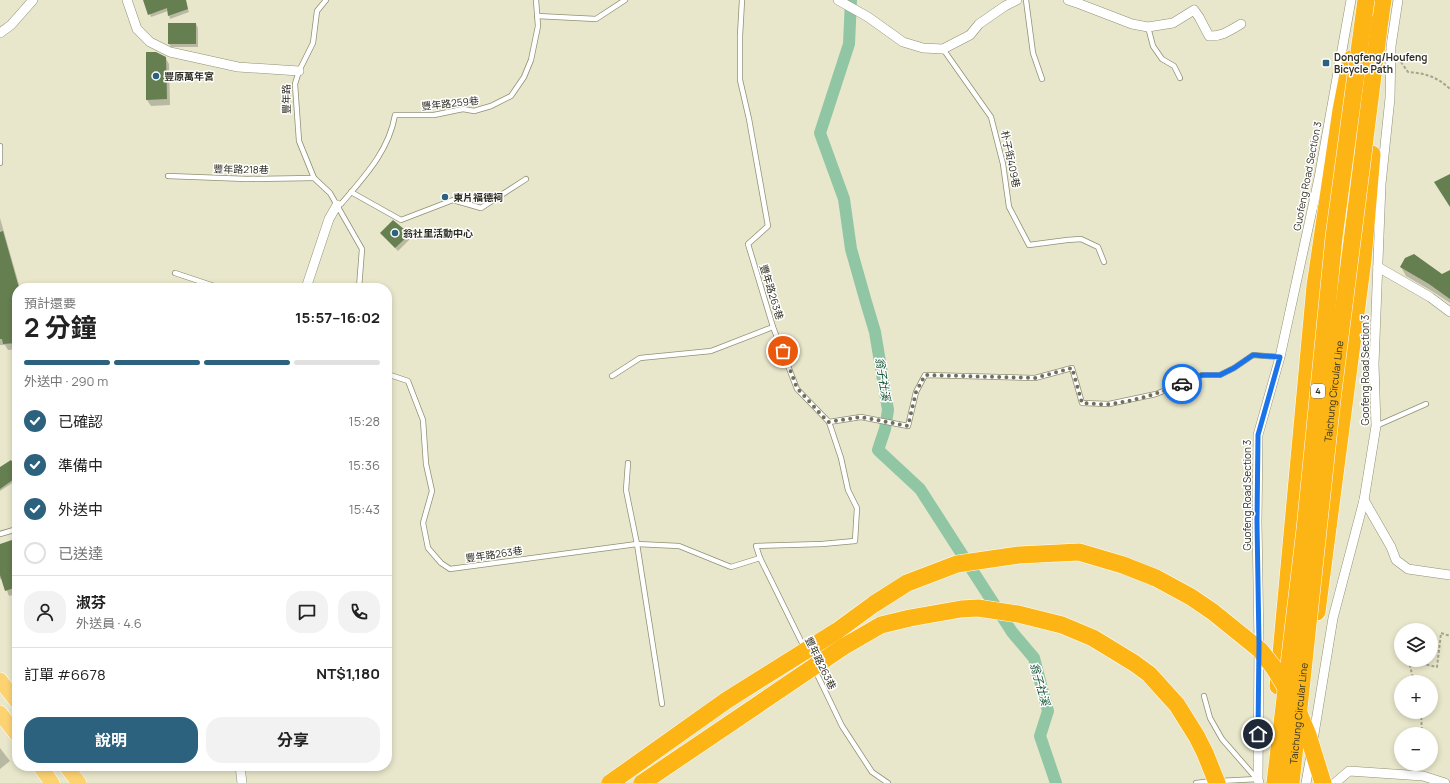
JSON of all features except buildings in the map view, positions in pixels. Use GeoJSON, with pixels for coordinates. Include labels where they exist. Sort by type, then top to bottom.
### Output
{"type":"FeatureCollection","features":[{"type":"Feature","properties":{"kind":"highway","name":"Taichung Circular Line"},"geometry":{"type":"LineString","coordinates":[[1291,783],[1332,400],[1376,24],[1383,0]]}},
{"type":"Feature","properties":{"kind":"highway","name":"Taichung Circular Line"},"geometry":{"type":"LineString","coordinates":[[1275,783],[1304,529],[1358,3]]}},
{"type":"Feature","properties":{"kind":"highway"},"geometry":{"type":"LineString","coordinates":[[1263,782],[1277,700],[1315,286],[1358,3]]}},
{"type":"Feature","properties":{"kind":"highway"},"geometry":{"type":"LineString","coordinates":[[1291,783],[1318,609],[1363,260],[1378,90],[1376,24]]}},
{"type":"Feature","properties":{"kind":"highway"},"geometry":{"type":"LineString","coordinates":[[610,783],[727,700],[831,635],[874,604],[907,583],[957,564],[1019,555],[1079,552],[1123,565],[1163,582],[1191,597],[1213,612],[1260,650],[1274,668],[1294,701],[1308,735],[1323,783]]}},
{"type":"Feature","properties":{"kind":"highway"},"geometry":{"type":"LineString","coordinates":[[642,783],[843,647],[881,625],[910,618],[978,608],[1018,614],[1062,625],[1092,638],[1134,663],[1149,674],[1177,705],[1200,742],[1217,783]]}},
{"type":"Feature","properties":{"kind":"main road"},"geometry":{"type":"LineString","coordinates":[[0,680],[12,696]]}},
{"type":"Feature","properties":{"kind":"main road"},"geometry":{"type":"LineString","coordinates":[[0,713],[12,729]]}},
{"type":"Feature","properties":{"kind":"main road"},"geometry":{"type":"LineString","coordinates":[[44,771],[52,783]]}},
{"type":"Feature","properties":{"kind":"main road"},"geometry":{"type":"LineString","coordinates":[[70,771],[79,783]]}},
{"type":"Feature","properties":{"kind":"street"},"geometry":{"type":"LineString","coordinates":[[0,33],[11,25],[33,0]]}},
{"type":"Feature","properties":{"kind":"street","name":"豐年路"},"geometry":{"type":"LineString","coordinates":[[126,0],[138,29],[150,42],[170,52],[238,67],[299,71]]}},
{"type":"Feature","properties":{"kind":"street"},"geometry":{"type":"LineString","coordinates":[[838,0],[868,17],[903,42],[923,48],[943,49],[970,35],[979,24],[1005,6],[1017,0]]}},
{"type":"Feature","properties":{"kind":"street"},"geometry":{"type":"LineString","coordinates":[[1068,0],[1132,24],[1148,27],[1173,23],[1194,10],[1209,36],[1216,36],[1230,31],[1241,24]]}},
{"type":"Feature","properties":{"kind":"street","name":"Goofeng Road Section 3"},"geometry":{"type":"LineString","coordinates":[[1306,783],[1333,618],[1364,500],[1376,426],[1374,364],[1381,184],[1390,98],[1391,46],[1398,0]]}},
{"type":"Feature","properties":{"kind":"street","name":"Guofeng Road Section 3"},"geometry":{"type":"LineString","coordinates":[[1263,782],[1257,522],[1258,435],[1280,357],[1358,3]]}},
{"type":"Feature","properties":{"kind":"street"},"geometry":{"type":"LineString","coordinates":[[308,283],[329,219],[337,205]]}},
{"type":"Feature","properties":{"kind":"street"},"geometry":{"type":"LineString","coordinates":[[1378,267],[1430,297],[1450,312]]}},
{"type":"Feature","properties":{"kind":"street"},"geometry":{"type":"LineString","coordinates":[[1364,500],[1396,560],[1408,569],[1450,575]]}},
{"type":"Feature","properties":{"kind":"street"},"geometry":{"type":"LineString","coordinates":[[241,771],[242,783]]}},
{"type":"Feature","properties":{"kind":"street"},"geometry":{"type":"LineString","coordinates":[[1335,783],[1348,771],[1423,776],[1445,783]]}},
{"type":"Feature","properties":{"kind":"lane"},"geometry":{"type":"LineString","coordinates":[[299,71],[313,43],[317,11],[326,0]]}},
{"type":"Feature","properties":{"kind":"lane","name":"豐年路259巷"},"geometry":{"type":"LineString","coordinates":[[337,205],[341,204],[374,166],[393,127],[395,115],[434,115],[463,109],[474,111],[491,106],[511,96],[524,77],[531,60],[538,26],[536,0]]}},
{"type":"Feature","properties":{"kind":"lane"},"geometry":{"type":"LineString","coordinates":[[537,16],[596,19],[625,0]]}},
{"type":"Feature","properties":{"kind":"lane","name":"豐年路263巷"},"geometry":{"type":"LineString","coordinates":[[742,0],[740,80],[749,119],[768,226],[748,244],[773,327],[797,388],[828,422],[841,458],[848,490],[857,508],[855,541],[822,544],[756,546],[760,558],[808,656]]}},
{"type":"Feature","properties":{"kind":"lane"},"geometry":{"type":"LineString","coordinates":[[1026,0],[1033,53],[1042,79]]}},
{"type":"Feature","properties":{"kind":"lane"},"geometry":{"type":"LineString","coordinates":[[1358,3],[1376,24],[1391,46]]}},
{"type":"Feature","properties":{"kind":"lane"},"geometry":{"type":"LineString","coordinates":[[1148,27],[1153,46],[1162,59],[1174,66],[1180,78]]}},
{"type":"Feature","properties":{"kind":"lane","name":"朴子街409巷"},"geometry":{"type":"LineString","coordinates":[[943,49],[991,117],[1003,164],[1009,208],[1029,245],[1080,239],[1098,247],[1104,262]]}},
{"type":"Feature","properties":{"kind":"lane","name":"豐年路"},"geometry":{"type":"LineString","coordinates":[[299,71],[295,84],[299,141],[314,178],[330,193],[337,205]]}},
{"type":"Feature","properties":{"kind":"lane"},"geometry":{"type":"LineString","coordinates":[[0,146],[0,163]]}},
{"type":"Feature","properties":{"kind":"lane","name":"豐年路218巷"},"geometry":{"type":"LineString","coordinates":[[168,176],[246,180],[314,178]]}},
{"type":"Feature","properties":{"kind":"lane"},"geometry":{"type":"LineString","coordinates":[[351,192],[401,220],[453,200],[481,208],[526,179]]}},
{"type":"Feature","properties":{"kind":"lane"},"geometry":{"type":"LineString","coordinates":[[337,205],[362,249],[359,283]]}},
{"type":"Feature","properties":{"kind":"lane"},"geometry":{"type":"LineString","coordinates":[[175,273],[205,283]]}},
{"type":"Feature","properties":{"kind":"lane"},"geometry":{"type":"LineString","coordinates":[[612,376],[640,358],[711,351],[773,327]]}},
{"type":"Feature","properties":{"kind":"lane"},"geometry":{"type":"LineString","coordinates":[[828,422],[861,417],[908,426],[916,392],[925,375],[1035,378],[1072,368],[1082,403],[1109,404],[1156,394],[1202,375],[1220,375],[1234,368],[1253,355],[1280,357]]}},
{"type":"Feature","properties":{"kind":"lane","name":"豐年路263巷"},"geometry":{"type":"LineString","coordinates":[[392,376],[408,381],[423,420],[426,464],[432,491],[423,523],[428,548],[441,563],[450,569],[637,544],[679,546],[731,567],[760,558]]}},
{"type":"Feature","properties":{"kind":"lane"},"geometry":{"type":"LineString","coordinates":[[1376,426],[1426,404]]}},
{"type":"Feature","properties":{"kind":"lane"},"geometry":{"type":"LineString","coordinates":[[628,463],[626,490],[637,544],[662,704]]}},
{"type":"Feature","properties":{"kind":"lane"},"geometry":{"type":"LineString","coordinates":[[0,534],[12,530]]}},
{"type":"Feature","properties":{"kind":"lane","name":"豐年路263巷"},"geometry":{"type":"LineString","coordinates":[[811,663],[842,726],[872,772],[888,783]]}},
{"type":"Feature","properties":{"kind":"lane"},"geometry":{"type":"LineString","coordinates":[[1204,696],[1210,718],[1222,739],[1263,782]]}},
{"type":"Feature","properties":{"kind":"lane"},"geometry":{"type":"LineString","coordinates":[[1196,783],[1263,782]]}},
{"type":"Feature","properties":{"kind":"path"},"geometry":{"type":"LineString","coordinates":[[1391,46],[1408,72],[1428,74],[1450,89]]}},
{"type":"Feature","properties":{"kind":"path"},"geometry":{"type":"LineString","coordinates":[[1412,675],[1410,666],[1414,662],[1437,667],[1441,633],[1450,636]]}},
{"type":"Feature","properties":{"kind":"waterway","name":"翁子社溪"},"geometry":{"type":"LineString","coordinates":[[851,0],[849,44],[820,133],[844,199],[851,249],[875,332],[888,410],[885,429],[878,450],[920,489],[1012,632],[1034,658],[1048,711],[1040,736],[1056,783]]}},
{"type":"Feature","properties":{"kind":"way so far"},"geometry":{"type":"LineString","coordinates":[[783,351],[797,388],[828,422],[861,417],[908,426],[916,392],[925,375],[1035,378],[1072,368],[1082,403],[1096,404],[1109,404],[1156,394],[1182,384]]}},
{"type":"Feature","properties":{"kind":"place","name":"Dongfeng/Houfeng Bicycle Path"},"geometry":{"type":"Point","coordinates":[1326,63]}},
{"type":"Feature","properties":{"kind":"place","name":"豐原萬年宮"},"geometry":{"type":"Point","coordinates":[156,76]}},
{"type":"Feature","properties":{"kind":"place","name":"東片福德祠"},"geometry":{"type":"Point","coordinates":[445,197]}},
{"type":"Feature","properties":{"kind":"place","name":"翁社里活動中心"},"geometry":{"type":"Point","coordinates":[395,233]}},
{"type":"Feature","properties":{"kind":"route"},"geometry":{"type":"LineString","coordinates":[[1182,384],[1202,375],[1220,375],[1234,368],[1253,355],[1280,357],[1258,435],[1258,734]]}}]}
